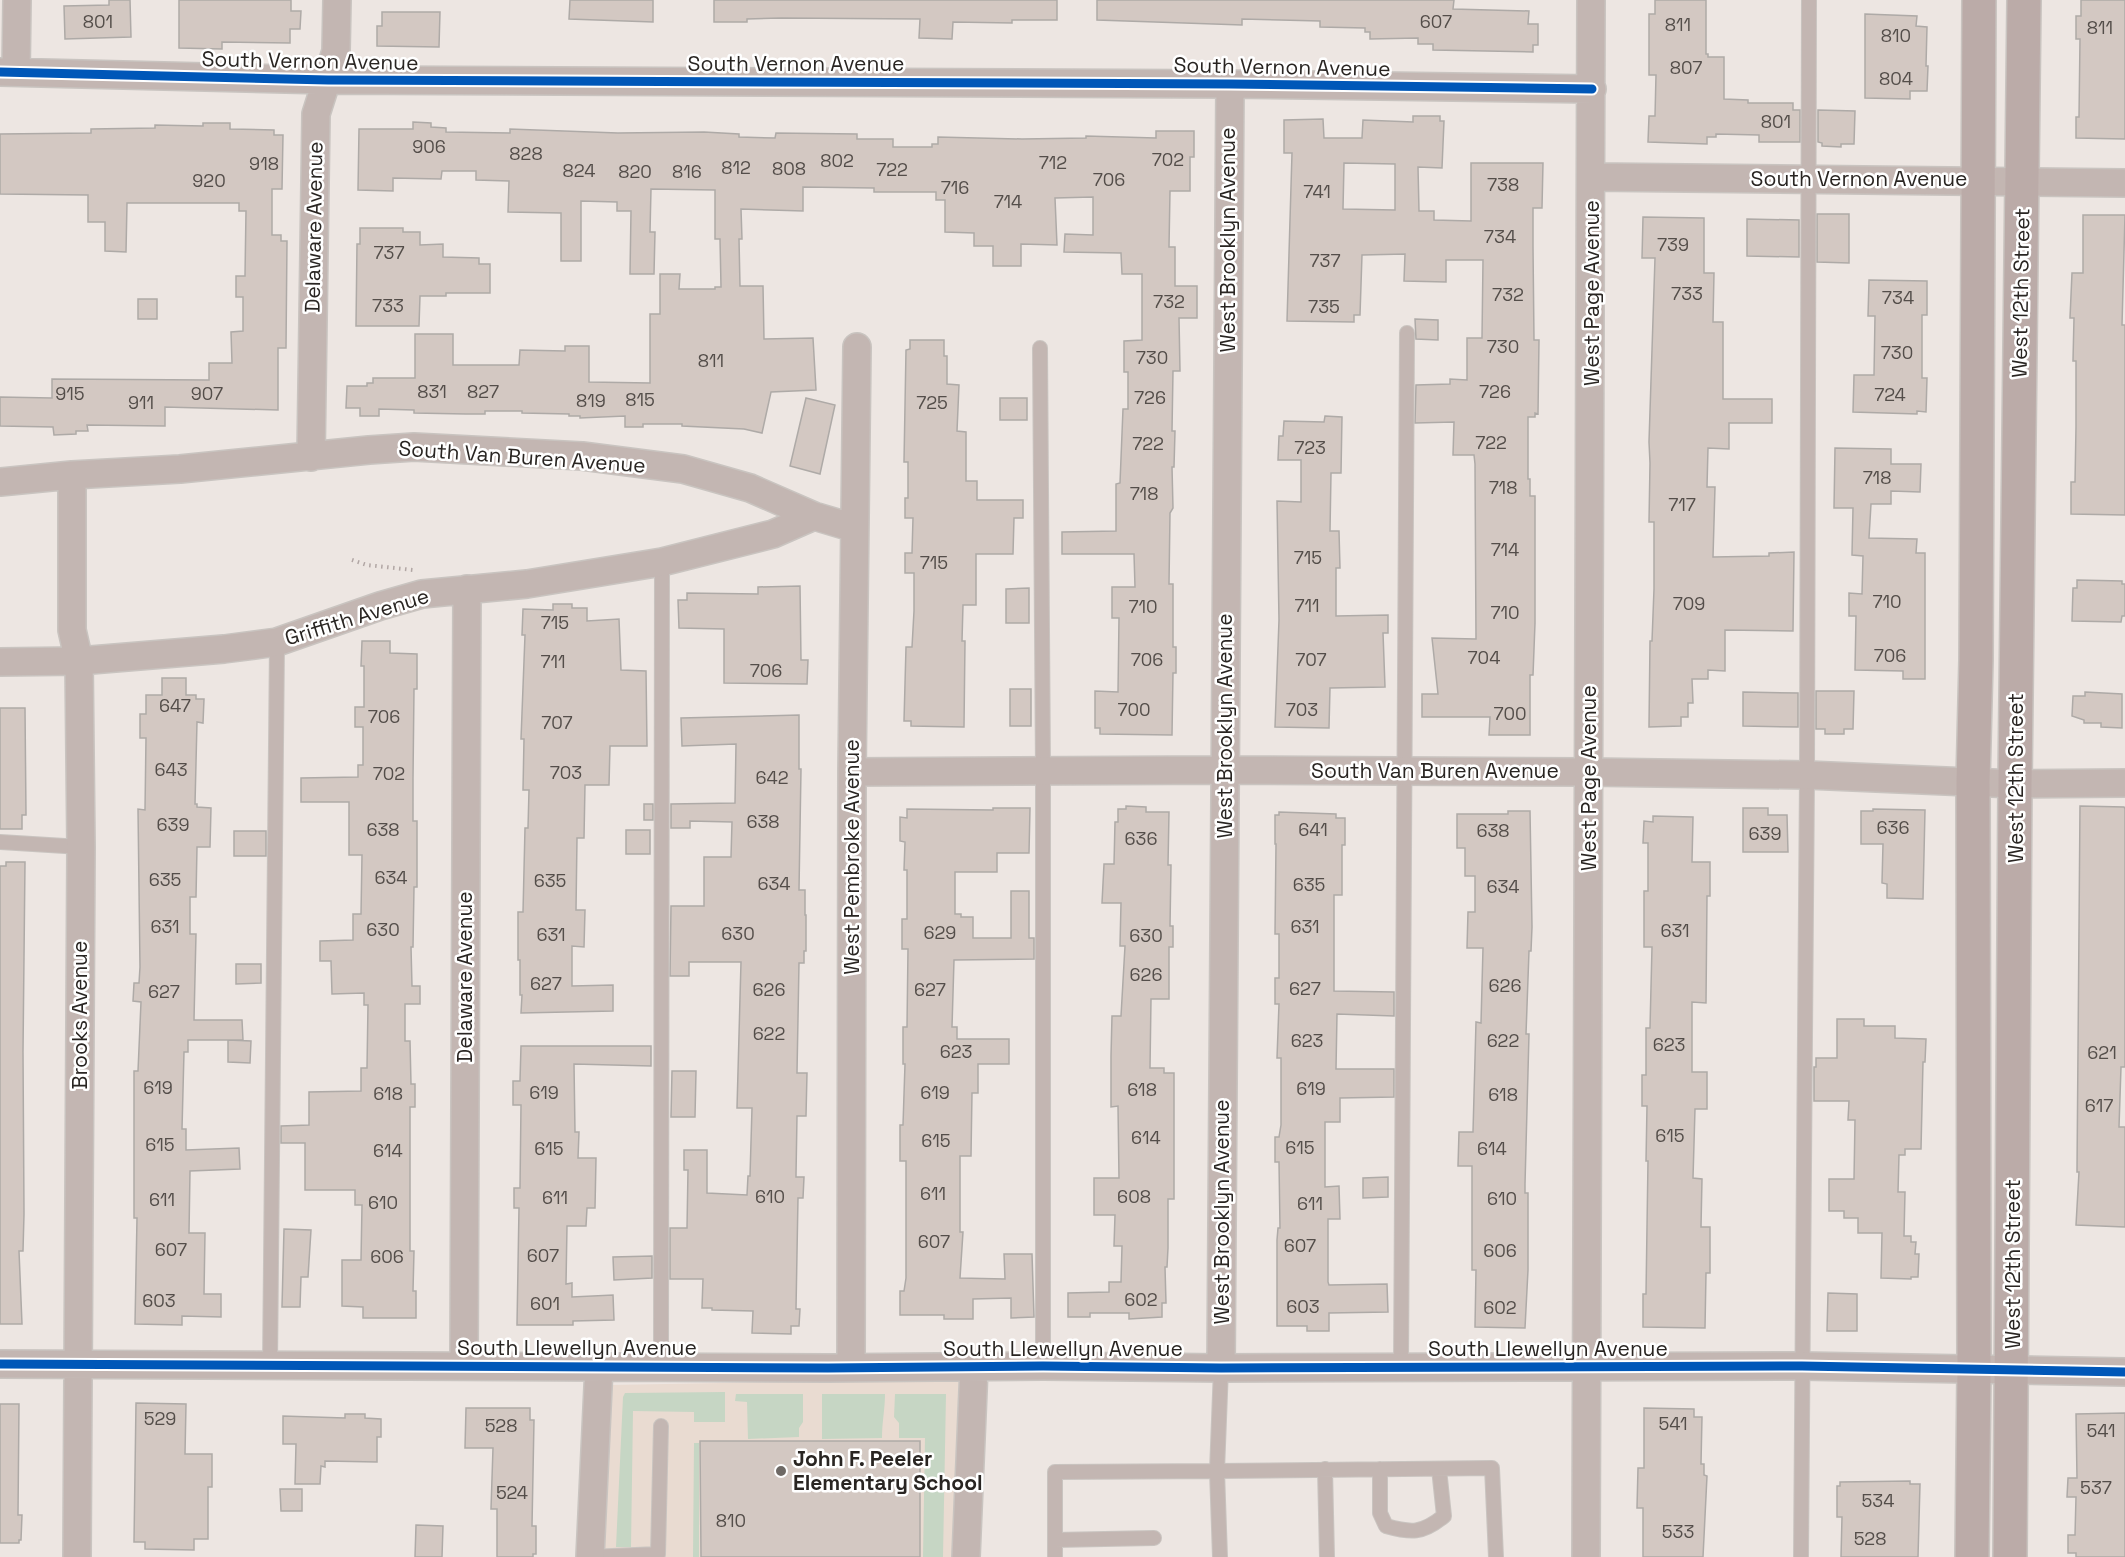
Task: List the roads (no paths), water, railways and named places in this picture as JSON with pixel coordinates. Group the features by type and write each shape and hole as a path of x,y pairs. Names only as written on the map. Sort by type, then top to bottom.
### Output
{"main road":[{"name":"West 12th Street","path":"1972,1557 1973,782 1976,648 1979,0"},
{"name":"West 12th Street","path":"2010,1557 2015,784 2024,0"}],"street":[{"path":"8,72 16,0"},
{"name":"Delaware Avenue","path":"311,457 316,114 336,51 337,0"},
{"name":"West Page Avenue","path":"1586,1557 1591,0"},
{"name":"South Vernon Avenue","path":"8,72 328,80 1592,88"},
{"name":"West Brooklyn Avenue","path":"1221,1368 1230,84"},
{"name":"South Vernon Avenue","path":"1592,177 2125,183"},
{"name":"West Pembroke Avenue","path":"851,1368 852,772 856,347"},
{"name":"South Van Buren Avenue","path":"0,482 180,469 414,447 582,456 683,469 750,488 814,516 854,528"},
{"name":"Brooks Avenue","path":"72,475 72,630 80,661 81,847 77,1557"},
{"name":"Griffith Avenue","path":"0,662 80,661 224,649 277,642 380,606 422,594 527,584 662,562 773,534 814,516"},
{"name":"Delaware Avenue","path":"464,1365 467,589"},
{"name":"South Van Buren Avenue","path":"852,772 1224,770 1589,772 1807,775 2015,784 2125,783"},
{"name":"South Llewellyn Avenue","path":"0,1364 851,1368 1802,1366 2125,1372"},
{"path":"590,1557 599,1366"},
{"path":"966,1557 974,1367"}],"lane":[{"path":"1801,1557 1807,775 1809,0"},
{"path":"1401,1368 1407,333"},
{"path":"1040,348 1043,1366"},
{"path":"661,1366 662,562"},
{"path":"270,1366 277,642"},
{"path":"0,842 81,847"},
{"path":"1220,1557 1217,1471 1221,1368"},
{"path":"590,1557 658,1554 661,1426"},
{"path":"1055,1557 1055,1472 1492,1468 1496,1557"},
{"path":"1325,1469 1327,1557"},
{"path":"1380,1469 1380,1513 1386,1526 1405,1531 1429,1528 1444,1516 1439,1469"},
{"path":"1055,1540 1154,1538"}],"place":[{"name":"John F. Peeler Elementary School","path":"781,1471"}]}
